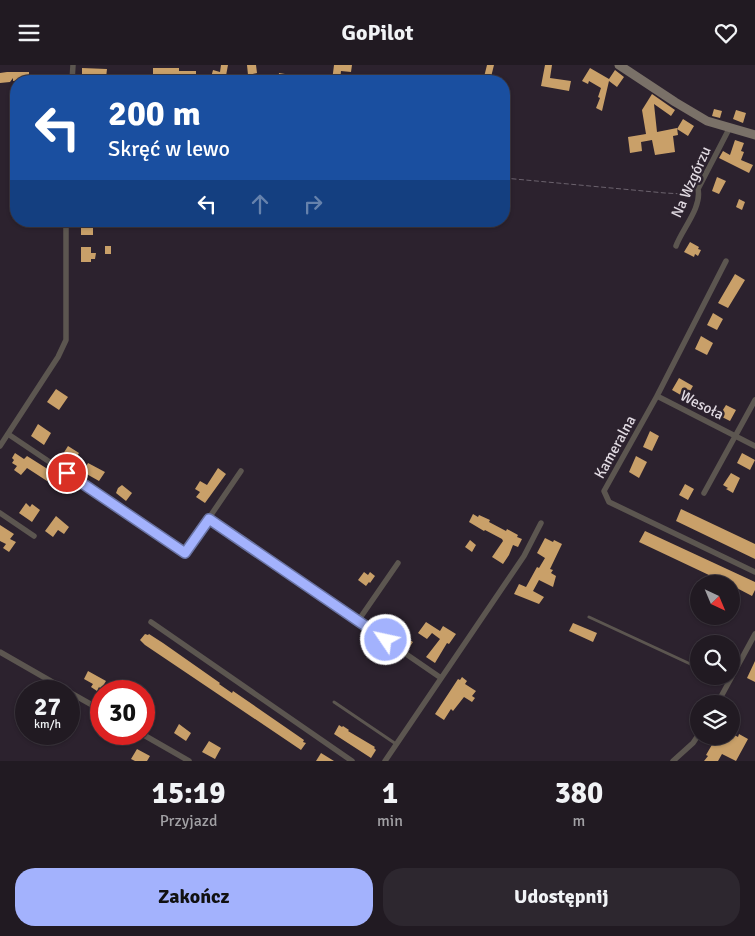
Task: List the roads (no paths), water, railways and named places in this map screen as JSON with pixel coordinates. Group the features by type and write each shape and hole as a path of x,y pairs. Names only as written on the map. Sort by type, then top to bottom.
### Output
{"street":[{"path":"619,65 691,113 729,129 755,135"},
{"name":"Na Wzgórzu","path":"676,246 694,209 699,196 698,189 729,129"},
{"path":"0,446 58,357 66,340 66,227"},
{"name":"Kameralna","path":"726,261 657,396 604,491 610,502 755,572"},
{"name":"Wesoła","path":"657,396 755,446"},
{"name":"Wesoła","path":"704,493 755,400"},
{"path":"8,434 185,553 241,471"},
{"path":"0,513 34,536"},
{"path":"209,519 441,678"},
{"path":"385,761 524,556 541,523"},
{"path":"358,621 398,563"},
{"path":"151,622 352,761"},
{"path":"740,660 755,634"},
{"path":"0,652 49,680"},
{"path":"155,741 190,761"},
{"path":"673,761 691,745"}],"lane":[{"path":"589,617 690,664"},
{"path":"334,702 397,744"}]}
